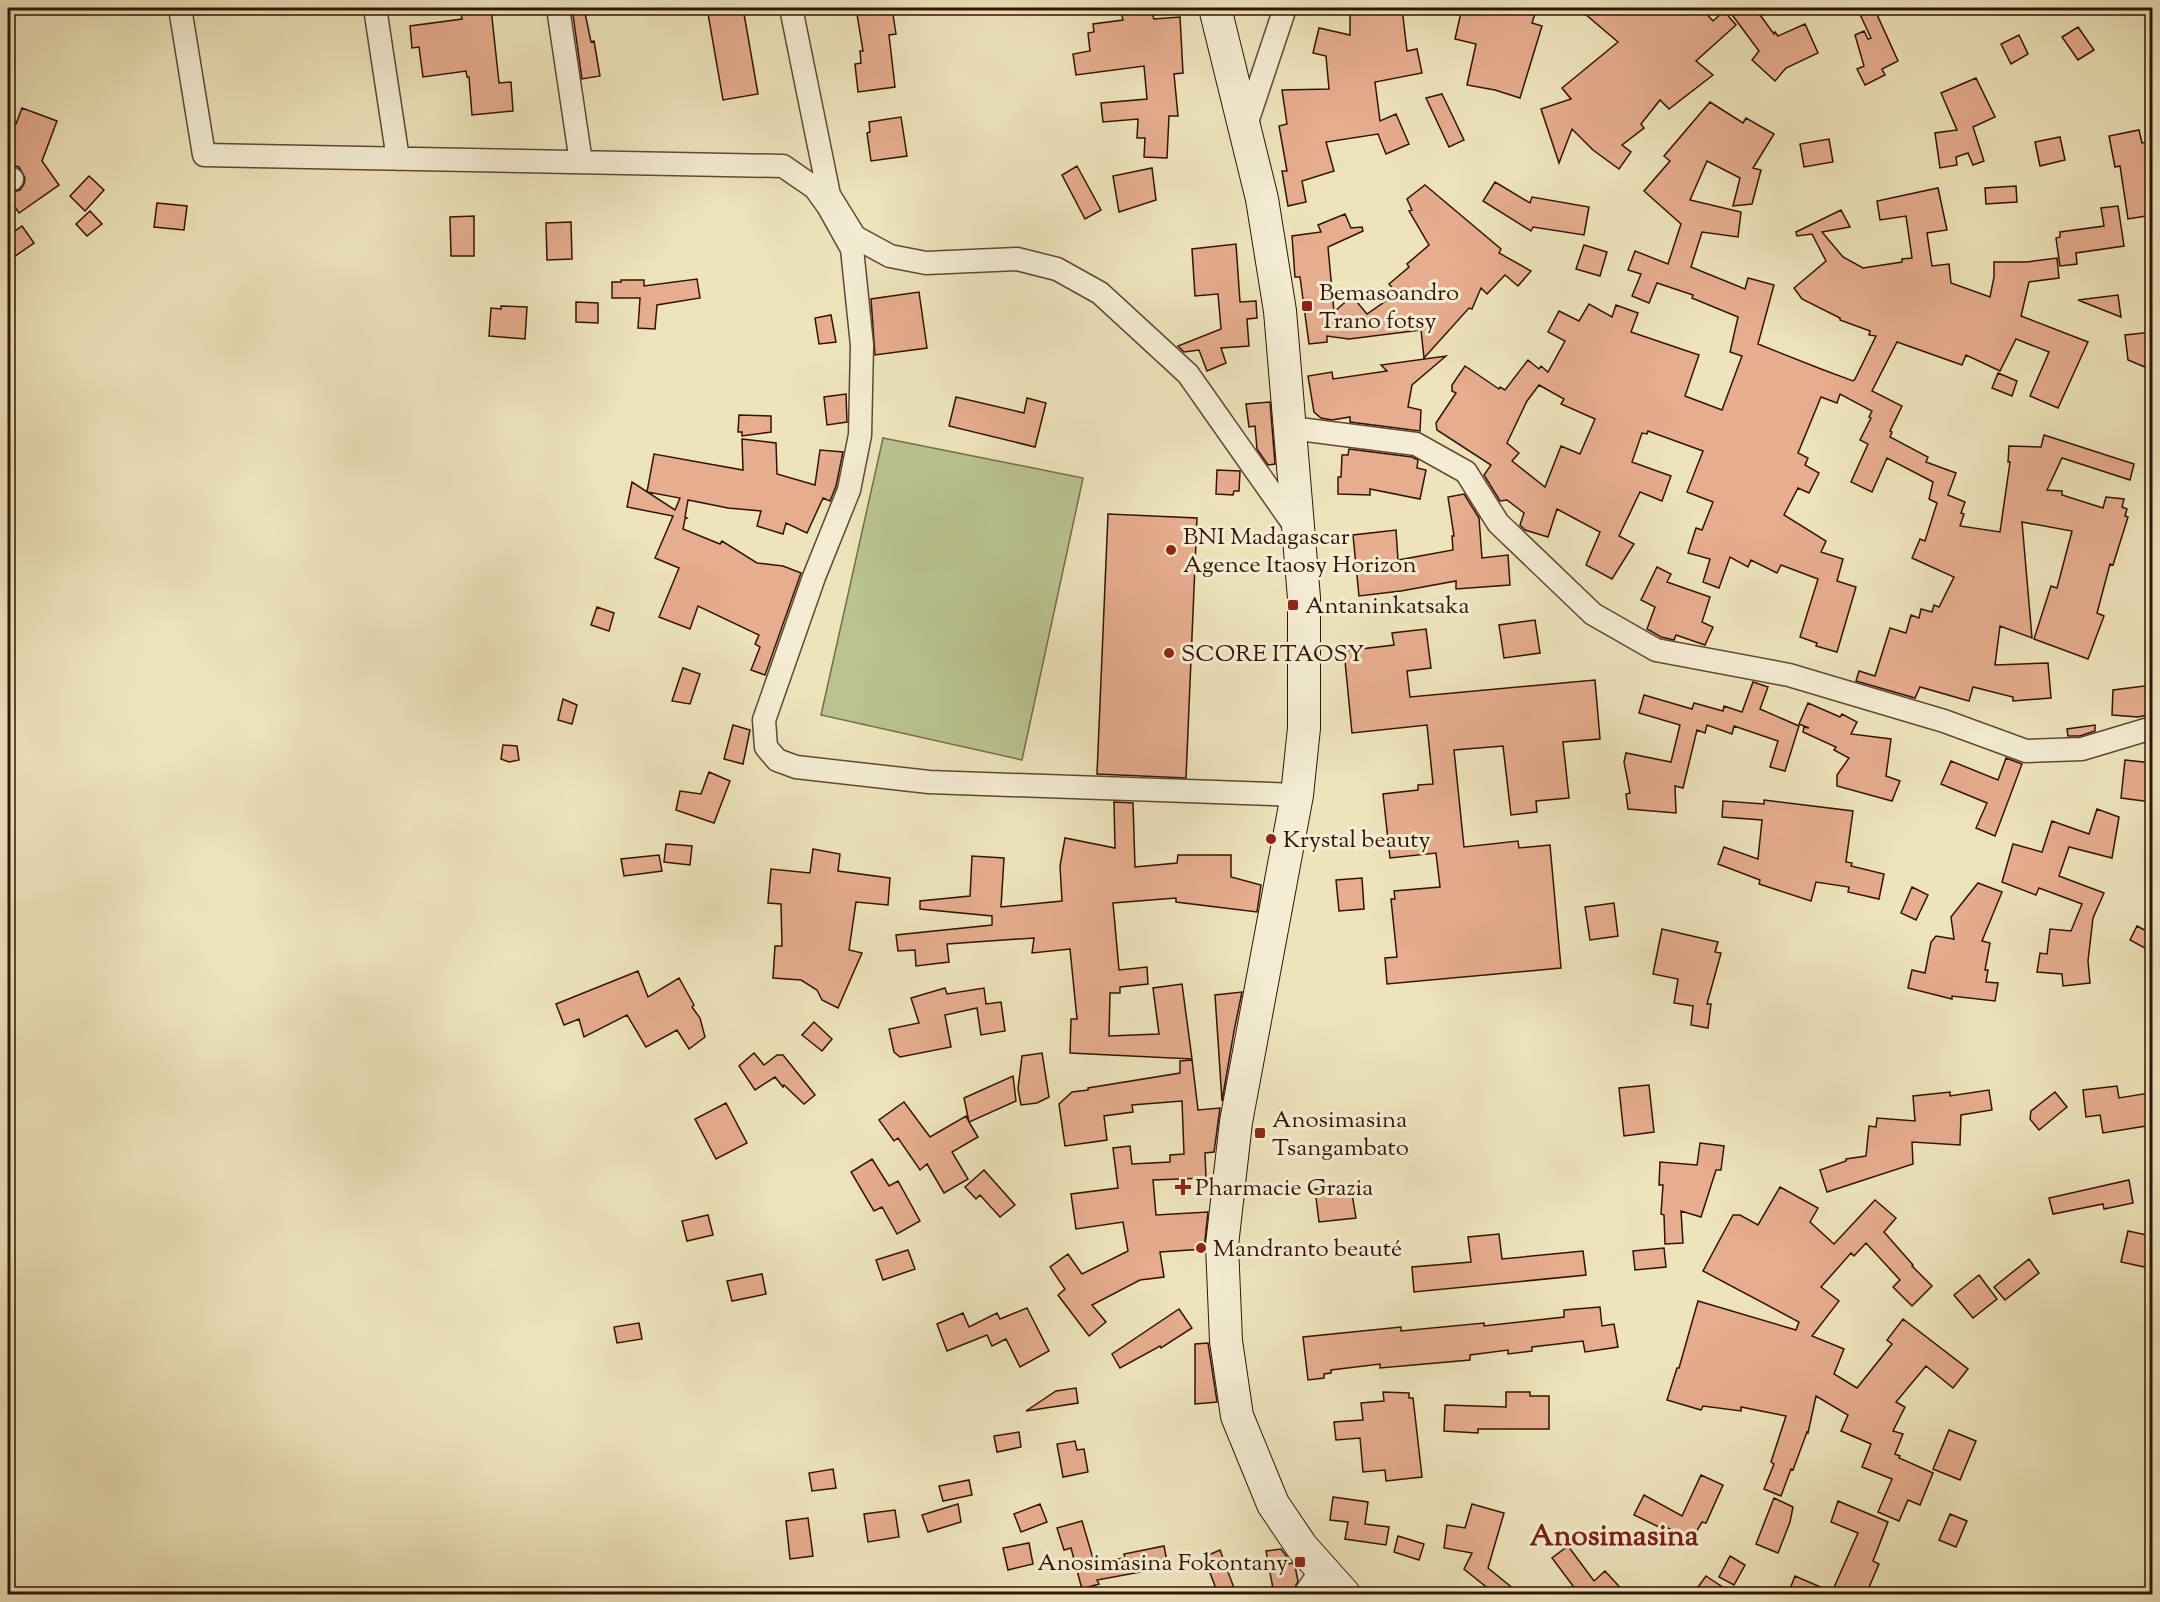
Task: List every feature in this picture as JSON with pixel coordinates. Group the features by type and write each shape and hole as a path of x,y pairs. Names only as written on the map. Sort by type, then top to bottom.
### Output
{"street":[{"path":"180,8 204,155 783,166 815,188 852,249 862,345 860,435 849,490 814,577 764,720 766,747 777,760 796,767 929,782 1297,795"},
{"path":"375,8 398,159"},
{"path":"558,8 581,162"},
{"path":"791,8 829,195 855,237 890,256 926,263 1017,259 1057,269 1100,293 1188,374 1300,532"},
{"path":"1215,8 1262,199 1280,311 1304,598 1304,728 1297,795 1236,1122 1222,1245 1226,1341 1237,1416 1273,1504 1302,1547 1344,1594"},
{"path":"1245,129 1285,8"},
{"path":"1291,428 1416,444 1466,472 1498,523 1593,614 1656,650 1789,675 1944,721 2026,750 2082,749 2152,728"},
{"path":"1305,1594 1322,1569"}],"green space":[{"path":"883,438 1083,478 1022,760 821,715"}],"building":[{"path":"460,8 491,8 499,83 511,82 513,111 472,115 469,77 466,71 423,77 419,47 412,48 410,26 462,19"},
{"path":"572,8 584,8 591,42 594,41 600,76 582,79"},
{"path":"707,8 743,8 758,94 723,100"},
{"path":"856,8 892,8 896,34 889,35 895,87 858,92 855,64 861,63 860,51 863,51"},
{"path":"1120,8 1150,8 1154,19 1180,17 1183,73 1174,74 1178,116 1169,116 1167,158 1144,157 1145,138 1137,138 1138,119 1103,122 1101,103 1147,99 1144,66 1076,75 1073,54 1090,51 1088,33 1094,32 1093,24 1123,20"},
{"path":"1350,8 1402,8 1407,51 1417,49 1422,73 1375,82 1380,121 1396,114 1409,144 1386,154 1378,134 1326,142 1334,171 1302,181 1306,202 1288,206 1282,171 1287,171 1279,126 1287,124 1282,90 1329,89 1326,56 1313,53 1319,28 1350,35"},
{"path":"1462,8 1537,8 1532,23 1542,26 1520,98 1495,90 1467,85 1476,44 1455,39"},
{"path":"1578,8 1701,8 1713,21 1724,11 1736,25 1696,61 1713,75 1669,109 1660,100 1641,124 1644,128 1622,145 1631,152 1619,169 1593,150 1572,129 1559,163 1541,109 1571,99 1562,88 1618,42"},
{"path":"1727,8 1755,8 1774,34 1775,32 1778,36 1805,24 1818,53 1786,68 1775,81 1752,60 1759,51"},
{"path":"1857,8 1874,8 1898,61 1882,69 1885,75 1865,85 1857,69 1864,66 1855,35 1864,31 1868,39 1871,38"},
{"path":"2078,27 2094,50 2078,60 2062,37"},
{"path":"2019,35 2028,54 2011,64 2001,44"},
{"path":"1976,78 1995,117 1973,127 1984,161 1973,165 1968,153 1956,157 1957,165 1940,168 1935,133 1957,130 1941,93"},
{"path":"1442,94 1464,140 1449,147 1426,98"},
{"path":"1710,102 1743,123 1746,118 1774,134 1753,168 1761,170 1752,204 1733,206 1740,178 1707,161 1690,200 1741,212 1738,237 1702,232 1691,267 1745,289 1748,278 1774,285 1758,344 1853,381 1876,336 1869,335 1870,331 1840,320 1802,299 1794,288 1826,261 1812,234 1797,236 1796,232 1841,210 1850,227 1822,232 1843,257 1863,268 1902,262 1902,259 1912,258 1906,216 1880,220 1877,201 1938,188 1947,230 1927,233 1932,266 1949,264 1951,283 1990,297 1994,262 2027,262 2057,258 2059,278 2029,282 2021,316 2088,342 2058,408 2030,396 2049,352 2016,339 2000,371 1966,355 1962,365 1897,342 1872,391 1902,406 1890,431 1892,432 1890,437 1928,457 1926,462 1956,473 1948,495 1965,502 1960,526 2000,532 2010,462 2008,462 2009,446 2041,447 2044,435 2134,464 2130,480 2062,458 2047,490 2062,491 2062,495 2103,508 2106,497 2124,499 2122,507 2127,509 2125,516 2128,517 2113,565 2110,564 2097,613 2104,616 2088,659 2034,639 2051,586 2057,588 2072,531 2022,522 2032,638 2000,626 1995,665 2048,663 2051,698 2013,701 2013,697 1973,687 1969,701 1920,687 1915,698 1856,681 1859,671 1875,676 1890,628 1906,633 1911,615 1919,618 1921,609 1932,612 1934,605 1939,607 1954,577 1912,558 1920,539 1925,541 1937,503 1929,499 1933,482 1887,458 1872,492 1851,482 1868,444 1860,440 1872,411 1840,394 1837,403 1821,397 1798,453 1808,458 1805,465 1819,473 1809,493 1798,488 1784,515 1826,541 1821,552 1843,559 1837,581 1856,587 1837,652 1816,646 1817,643 1800,637 1818,579 1781,565 1777,573 1751,560 1748,567 1730,557 1719,588 1703,582 1710,559 1688,553 1696,528 1702,530 1713,502 1687,492 1703,451 1648,431 1647,434 1642,433 1632,462 1671,476 1662,501 1640,492 1619,536 1634,544 1612,579 1586,565 1600,532 1557,509 1548,537 1525,530 1520,525 1524,513 1507,500 1500,501 1484,475 1491,465 1437,430 1436,423 1456,393 1452,391 1452,385 1465,366 1499,389 1500,387 1505,390 1528,360 1539,369 1541,366 1548,372 1565,341 1548,332 1559,311 1579,321 1589,304 1612,317 1616,305 1638,313 1631,332 1699,355 1685,396 1722,410 1742,356 1730,352 1738,317 1692,298 1693,295 1657,283 1649,303 1632,296 1641,274 1628,270 1635,251 1668,264 1681,224 1644,191 1670,161 1664,156","holes":["1539,385 1564,399 1561,404 1595,419 1580,454 1561,446 1545,487 1512,461 1519,453 1507,443 1527,401"]},
{"path":"22,108 57,121 42,161 59,185 19,213 8,197 8,191 20,190 25,178 19,167 8,164 8,121 16,124"},
{"path":"901,117 907,156 871,161 867,133 870,132 869,122"},
{"path":"2139,130 2142,143 2152,142 2152,215 2128,219 2120,166 2115,167 2109,136"},
{"path":"2060,137 2065,160 2040,166 2035,142"},
{"path":"1829,139 1833,162 1804,167 1800,144"},
{"path":"1077,166 1101,210 1085,219 1062,175"},
{"path":"1152,168 1156,200 1119,212 1113,176"},
{"path":"89,176 104,190 85,211 70,196"},
{"path":"1495,182 1530,203 1532,197 1589,207 1584,235 1533,227 1531,231 1483,201"},
{"path":"1425,185 1501,249 1499,253 1531,271 1518,286 1505,275 1487,294 1481,288 1472,309 1469,308 1424,358 1421,330 1349,339 1327,336 1327,342 1309,344 1300,277 1295,277 1292,236 1321,232 1318,225 1345,214 1351,228 1362,227 1363,231 1328,247 1334,312 1352,296 1367,314 1397,293 1389,284 1429,245 1409,211 1412,210 1407,199"},
{"path":"2016,186 2017,202 1986,204 1985,188"},
{"path":"157,203 187,206 184,230 154,227"},
{"path":"2118,206 2124,246 2076,253 2077,264 2060,266 2056,238 2060,237 2060,232 2104,226 2101,208"},
{"path":"90,211 102,224 87,236 76,224"},
{"path":"474,216 474,256 451,256 450,217"},
{"path":"571,222 572,259 547,260 546,223"},
{"path":"22,226 34,243 8,261 8,236"},
{"path":"1236,244 1240,302 1256,301 1257,318 1247,319 1249,346 1221,348 1226,363 1207,371 1199,350 1184,352 1178,346 1221,329 1218,294 1195,296 1192,249"},
{"path":"1584,245 1607,252 1600,276 1576,269"},
{"path":"697,279 700,298 657,305 655,329 638,328 640,298 612,298 612,282 644,280 644,286"},
{"path":"919,292 927,348 875,355 871,299"},
{"path":"2118,295 2121,317 2078,300"},
{"path":"576,302 598,303 598,323 576,322"},
{"path":"501,306 527,307 525,339 489,336 491,308 501,309"},
{"path":"831,315 836,342 819,344 815,318"},
{"path":"2152,332 2152,370 2128,360 2125,335"},
{"path":"1446,356 1412,385 1408,407 1421,410 1420,431 1350,422 1350,417 1332,420 1321,418 1314,412 1308,376 1332,372 1333,379 1387,371 1381,365"},
{"path":"1998,373 2017,381 2012,396 1992,388"},
{"path":"846,394 847,422 827,425 824,397"},
{"path":"956,397 1024,413 1027,398 1046,403 1035,447 949,426"},
{"path":"1270,402 1275,464 1268,465 1257,449 1255,426 1249,427 1246,404"},
{"path":"739,415 771,416 771,432 742,436 742,432 738,432"},
{"path":"742,439 776,443 777,474 815,485 820,450 843,452 836,486 830,501 823,498 807,533 786,523 783,534 757,526 761,511 728,508 688,500 685,517 687,518 683,529 720,544 722,541 757,563 783,566 801,573 765,675 751,670 760,647 755,644 759,635 698,606 690,629 659,617 679,568 655,558 673,516 627,507 632,482 647,492 654,454 743,470","holes":["647,492 680,498 675,510"]},
{"path":"1349,449 1412,457 1418,460 1417,468 1426,470 1420,499 1370,489 1370,495 1338,494 1342,455 1348,455"},
{"path":"1217,470 1240,471 1239,491 1234,491 1233,495 1216,494"},
{"path":"1464,494 1479,518 1482,558 1508,555 1510,585 1456,589 1456,581 1359,596 1353,535 1396,530 1398,560 1453,550 1452,536 1454,536 1448,497"},
{"path":"1108,514 1197,518 1186,778 1097,774"},
{"path":"1657,567 1671,574 1667,582 1710,597 1702,622 1713,627 1705,645 1676,635 1674,640 1661,637 1647,629 1655,607 1641,600"},
{"path":"597,607 614,613 609,631 591,625"},
{"path":"1535,620 1540,653 1504,658 1499,625"},
{"path":"1426,629 1431,668 1407,671 1410,697 1595,680 1600,739 1563,742 1569,798 1536,801 1537,812 1511,815 1503,746 1454,750 1464,847 1518,841 1519,848 1550,845 1561,968 1387,984 1385,958 1397,957 1391,899 1395,899 1394,891 1440,887 1436,853 1390,858 1383,794 1418,790 1418,785 1433,784 1427,725 1352,733 1344,651 1394,645 1392,633"},
{"path":"683,668 700,674 690,704 672,701"},
{"path":"1753,682 1768,687 1760,709 1799,726 1785,771 1770,767 1778,741 1734,726 1732,734 1707,725 1705,733 1697,730 1683,788 1675,786 1676,813 1628,809 1626,794 1630,793 1624,762 1626,753 1671,762 1680,725 1639,713 1644,695 1692,709 1694,703 1723,711 1724,706 1742,712"},
{"path":"2152,685 2152,714 2138,717 2112,715 2113,690"},
{"path":"563,699 577,705 572,724 558,720"},
{"path":"1808,703 1840,717 1842,714 1857,722 1851,734 1891,739 1886,776 1900,781 1892,801 1837,786 1837,775 1849,758 1834,750 1836,747 1803,732 1804,727 1809,728 1799,724"},
{"path":"733,725 750,730 743,764 724,759"},
{"path":"2095,725 2095,731 2080,736 2068,736 2067,729"},
{"path":"503,745 517,746 519,760 509,762 501,759"},
{"path":"2006,758 2022,764 1995,836 1976,828 1987,803 1941,784 1951,761 1998,780"},
{"path":"2125,760 2152,763 2151,802 2121,798"},
{"path":"709,772 730,781 714,823 676,810 680,791 701,794"},
{"path":"1764,800 1853,811 1846,862 1852,863 1851,866 1884,874 1879,899 1848,892 1849,887 1816,882 1811,901 1759,884 1760,880 1718,864 1724,847 1758,859 1762,820 1722,817 1723,801 1764,804"},
{"path":"1114,802 1133,803 1135,867 1177,863 1178,855 1231,855 1231,877 1261,885 1257,912 1176,902 1176,898 1113,903 1119,970 1147,967 1148,984 1120,987 1120,993 1110,993 1109,1036 1159,1034 1153,988 1182,984 1192,1059 1070,1053 1071,1019 1077,1019 1070,949 1032,953 1034,938 947,944 949,962 916,966 915,950 898,951 896,935 992,925 992,916 920,909 920,901 970,896 972,856 1004,858 1001,907 1062,901 1060,866 1065,838 1115,848"},
{"path":"2097,809 2119,817 2112,858 2069,847 2059,876 2104,893 2093,918 2088,961 2090,983 2063,986 2062,974 2037,972 2040,953 2047,954 2050,929 2071,931 2082,904 2039,888 2036,895 2002,882 2013,844 2042,852 2052,821 2089,834"},
{"path":"666,844 692,846 690,865 664,862"},
{"path":"813,849 840,854 838,871 890,878 888,905 856,902 849,950 862,953 838,1008 822,1000 817,990 801,980 773,978 775,946 782,946 781,904 768,903 771,869 810,873"},
{"path":"659,855 662,871 624,876 621,859"},
{"path":"1362,878 1364,909 1339,911 1336,880"},
{"path":"1978,883 2002,892 1982,941 1990,943 1985,970 1988,970 1986,982 1998,983 1995,1001 1952,996 1952,999 1908,988 1912,970 1925,973 1931,942 1936,936 1954,939 1951,917"},
{"path":"1912,887 1928,895 1916,920 1901,913"},
{"path":"1614,903 1618,936 1590,940 1585,907"},
{"path":"2137,926 2152,934 2152,952 2130,940"},
{"path":"1662,929 1718,942 1715,952 1721,953 1707,1004 1711,1004 1708,1028 1691,1025 1693,1006 1674,1003 1678,979 1653,974"},
{"path":"638,971 648,997 679,978 694,1005 692,1007 700,1018 705,1037 689,1049 677,1030 646,1047 627,1015 584,1037 579,1019 564,1025 556,1004"},
{"path":"945,988 947,994 984,988 986,1004 1001,1002 1005,1031 981,1035 977,1008 945,1015 951,1047 900,1057 894,1052 889,1029 919,1023 911,998"},
{"path":"1242,992 1234,1031 1222,1101 1215,995"},
{"path":"814,1022 832,1039 822,1051 802,1035"},
{"path":"754,1053 764,1065 777,1055 783,1055 815,1095 804,1104 784,1085 783,1087 775,1077 755,1090 739,1066"},
{"path":"1042,1053 1049,1097 1037,1103 1021,1105 1018,1089 1022,1056"},
{"path":"1192,1060 1198,1110 1220,1108 1214,1152 1205,1153 1206,1178 1153,1180 1156,1215 1208,1212 1204,1249 1160,1252 1164,1277 1140,1280 1092,1305 1106,1322 1089,1336 1058,1295 1065,1289 1050,1267 1068,1254 1082,1274 1128,1251 1123,1222 1076,1229 1071,1194 1118,1188 1113,1148 1130,1146 1132,1164 1170,1162 1170,1155 1184,1154 1182,1101 1132,1105 1133,1112 1104,1116 1107,1140 1065,1146 1059,1104 1072,1092 1180,1073 1180,1061"},
{"path":"1013,1076 1016,1101 969,1122 964,1098"},
{"path":"1649,1085 1654,1132 1624,1136 1619,1088"},
{"path":"2117,1086 2119,1098 2149,1093 2152,1125 2103,1133 2100,1115 2086,1117 2083,1090"},
{"path":"1989,1090 1992,1110 1961,1115 1960,1145 1912,1142 1913,1164 1827,1192 1820,1170 1846,1161 1846,1159 1866,1156 1869,1126 1876,1127 1877,1118 1915,1121 1913,1096 1950,1092 1950,1096"},
{"path":"2055,1092 2067,1107 2039,1130 2030,1119 2031,1111"},
{"path":"904,1102 930,1137 966,1116 978,1137 952,1152 968,1179 944,1193 927,1164 920,1170 898,1138 894,1141 879,1120"},
{"path":"726,1103 747,1143 716,1159 695,1119"},
{"path":"1700,1143 1724,1146 1721,1170 1716,1170 1701,1217 1681,1211 1683,1243 1665,1244 1664,1215 1661,1214 1663,1185 1659,1185 1660,1162 1697,1165"},
{"path":"872,1159 889,1186 898,1181 920,1221 897,1234 882,1207 874,1211 851,1172"},
{"path":"984,1170 1015,1205 1000,1217 980,1195 976,1199 965,1187"},
{"path":"2129,1180 2133,1203 2104,1209 2103,1204 2053,1214 2049,1198"},
{"path":"1332,1187 1333,1192 1343,1191 1343,1195 1352,1194 1356,1218 1319,1222 1315,1189"},
{"path":"1780,1187 1818,1208 1810,1222 1834,1244 1875,1200 1896,1218 1884,1232 1932,1286 1912,1306 1893,1287 1900,1280 1866,1243 1854,1256 1851,1253 1821,1287 1839,1301 1812,1336 1844,1349 1834,1374 1857,1388 1892,1344 1887,1340 1903,1319 1968,1369 1953,1388 1926,1366 1896,1402 1905,1407 1893,1431 1903,1434 1895,1454 1933,1473 1920,1505 1908,1500 1899,1521 1878,1512 1892,1479 1862,1467 1871,1444 1841,1431 1848,1415 1816,1396 1808,1433 1781,1496 1764,1489 1774,1464 1771,1462 1786,1416 1741,1407 1741,1411 1703,1406 1701,1410 1667,1400 1677,1368 1679,1368 1698,1301 1796,1330 1799,1322 1703,1271 1733,1215 1740,1215 1758,1225"},
{"path":"708,1215 713,1235 687,1241 682,1221"},
{"path":"2128,1231 2152,1236 2149,1268 2121,1262"},
{"path":"1499,1234 1502,1259 1583,1251 1586,1275 1414,1292 1412,1267 1471,1262 1468,1237"},
{"path":"1664,1248 1666,1267 1635,1270 1633,1251"},
{"path":"908,1250 915,1269 883,1280 876,1260"},
{"path":"2029,1259 2039,1273 2005,1300 1994,1287"},
{"path":"762,1274 766,1294 732,1301 727,1281"},
{"path":"1979,1275 1997,1299 1973,1318 1954,1295"},
{"path":"1600,1307 1602,1326 1614,1324 1618,1347 1585,1352 1583,1341 1532,1347 1532,1351 1508,1354 1508,1350 1470,1355 1470,1360 1380,1368 1380,1364 1331,1370 1331,1373 1324,1374 1324,1378 1308,1380 1303,1337 1401,1327 1401,1331 1484,1323 1484,1326 1564,1317 1564,1310"},
{"path":"1027,1308 1049,1351 1020,1367 1006,1339 992,1346 987,1335 947,1351 937,1324 963,1313 969,1327 997,1313 1000,1319"},
{"path":"1179,1309 1192,1328 1161,1348 1160,1346 1120,1368 1112,1354"},
{"path":"639,1323 642,1339 617,1343 614,1327"},
{"path":"1208,1343 1217,1402 1195,1404 1195,1344"},
{"path":"1076,1388 1078,1403 1026,1411 1056,1391"},
{"path":"1383,1392 1409,1393 1409,1398 1413,1398 1422,1477 1386,1481 1385,1470 1363,1472 1360,1438 1336,1440 1334,1422 1363,1420 1361,1403 1384,1401"},
{"path":"1506,1392 1530,1392 1530,1396 1549,1396 1549,1429 1478,1429 1478,1433 1444,1431 1445,1405 1506,1407"},
{"path":"1949,1430 1976,1441 1960,1480 1933,1469"},
{"path":"1019,1432 1021,1447 997,1452 994,1436"},
{"path":"1075,1441 1077,1450 1084,1449 1088,1472 1063,1477 1057,1444"},
{"path":"833,1469 836,1488 812,1491 809,1473"},
{"path":"1701,1475 1723,1485 1706,1523 1702,1522 1691,1541 1661,1524 1659,1527 1634,1515 1644,1495 1682,1516"},
{"path":"969,1480 972,1495 943,1501 939,1486"},
{"path":"1333,1497 1368,1502 1365,1524 1389,1527 1386,1545 1345,1539 1348,1522 1330,1520"},
{"path":"1774,1498 1793,1507 1778,1553 1756,1544"},
{"path":"1838,1501 1888,1522 1873,1561 1879,1564 1866,1594 1788,1594 1795,1576 1832,1592 1858,1533 1831,1522"},
{"path":"958,1504 961,1522 928,1532 922,1515"},
{"path":"1040,1504 1047,1522 1021,1532 1014,1514"},
{"path":"1472,1504 1504,1513 1488,1568 1520,1594 1495,1594 1464,1569 1472,1553 1444,1548 1447,1525 1465,1528"},
{"path":"895,1510 899,1537 868,1542 864,1514"},
{"path":"1950,1514 1967,1521 1956,1547 1939,1540"},
{"path":"808,1518 813,1556 790,1559 786,1521"},
{"path":"1082,1521 1094,1562 1125,1558 1124,1554 1164,1546 1168,1567 1097,1580 1099,1584 1082,1589 1071,1548 1064,1550 1057,1528"},
{"path":"1398,1536 1424,1544 1419,1560 1394,1552"},
{"path":"1029,1543 1033,1564 1008,1570 1003,1548"},
{"path":"1568,1546 1594,1581 1605,1571 1626,1594 1579,1594 1552,1558"},
{"path":"1281,1549 1287,1557 1288,1564 1292,1563 1295,1566 1298,1581 1292,1593 1274,1594 1266,1551"},
{"path":"1220,1550 1234,1588 1218,1594 1204,1557"},
{"path":"1730,1556 1745,1565 1734,1585 1719,1577"},
{"path":"1706,1576 1733,1594 1693,1594"}],"place":[{"name":"Bemasoandro Trano fotsy","path":"1307,306"},
{"name":"BNI Madagascar Agence Itaosy Horizon","path":"1171,550"},
{"name":"Antaninkatsaka","path":"1293,605"},
{"name":"SCORE ITAOSY","path":"1169,653"},
{"name":"Krystal beauty","path":"1271,839"},
{"name":"Anosimasina Tsangambato","path":"1260,1133"},
{"name":"Pharmacie Grazia","path":"1183,1187"},
{"name":"Mandranto beauté","path":"1201,1248"},
{"name":"Anosimasina Fokontany","path":"1300,1562"}],"district":[{"name":"Anosimasina","path":"1614,1535"}]}
